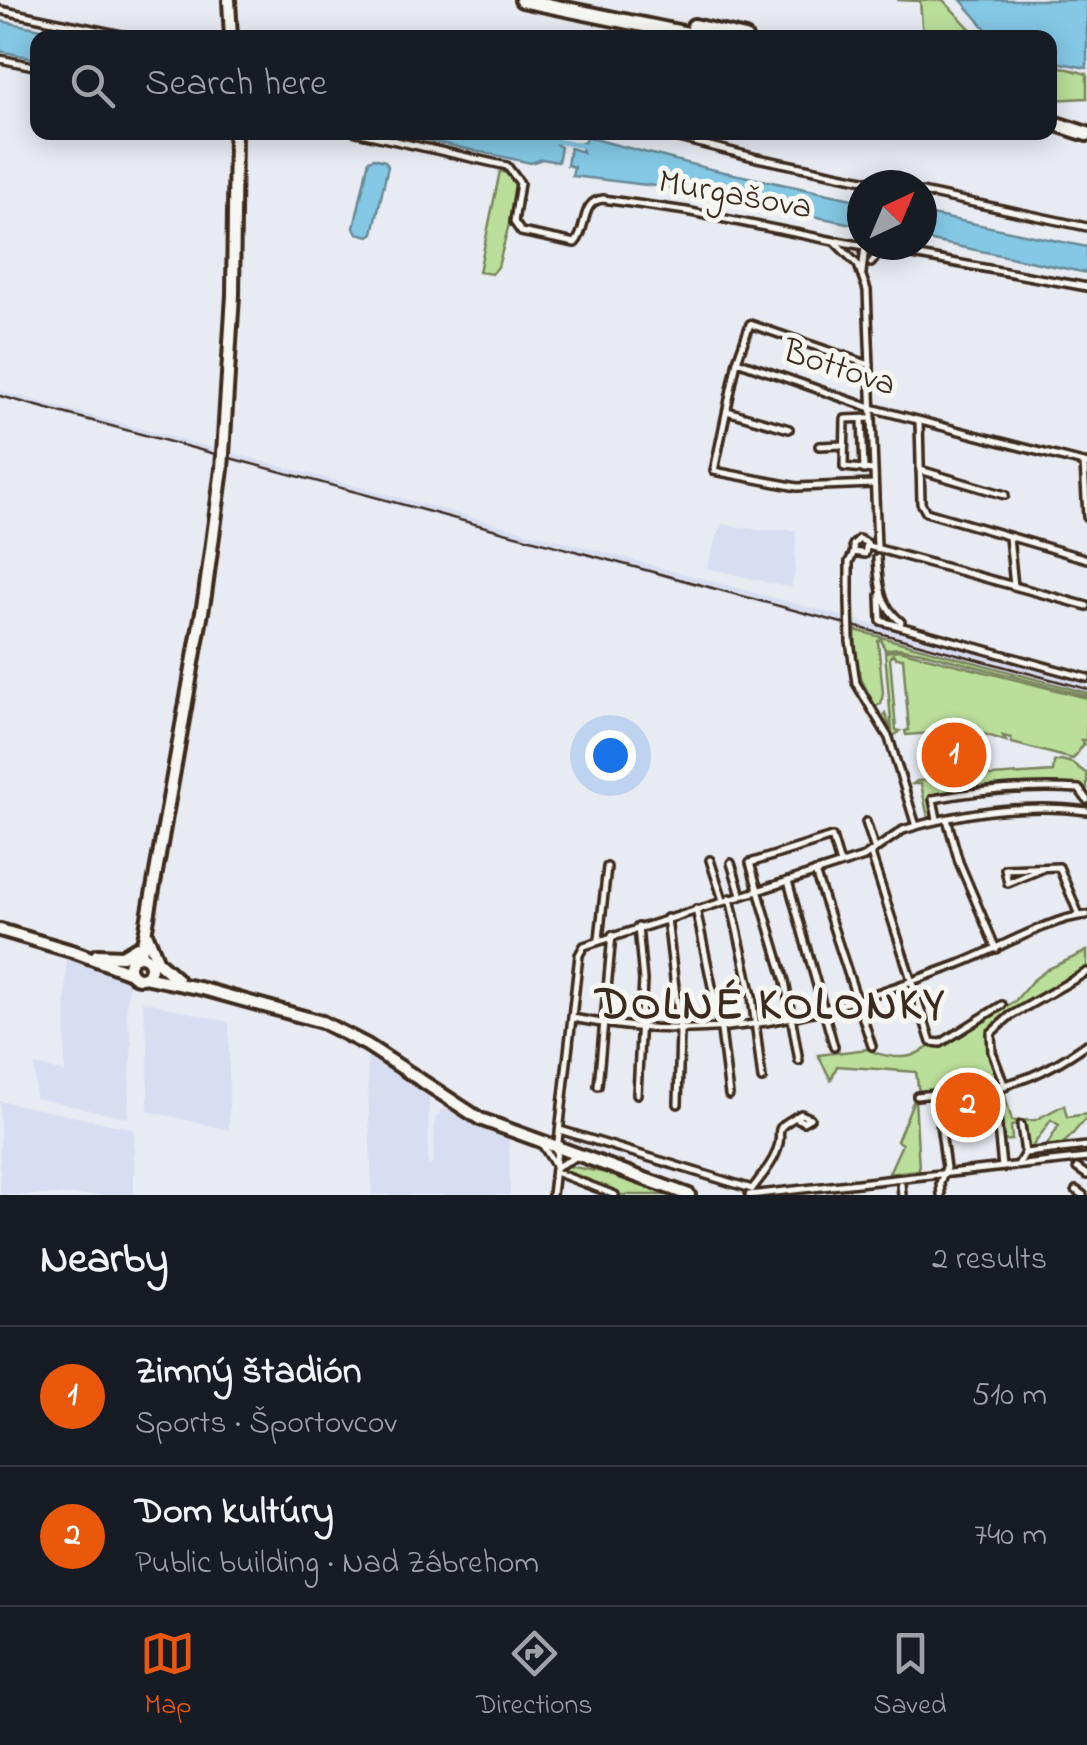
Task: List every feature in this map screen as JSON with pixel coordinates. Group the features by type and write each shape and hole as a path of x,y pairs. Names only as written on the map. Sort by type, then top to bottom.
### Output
{"highway":[{"path":"522,0 668,30"},
{"path":"570,0 708,30"},
{"path":"1057,124 1087,134"},
{"path":"1057,133 1087,143"}],"main road":[{"path":"229,0 231,30"},
{"path":"131,972 146,928 202,611 222,469 233,294 235,140"},
{"path":"75,952 125,956 138,946 146,928"},
{"path":"144,977 150,963 146,928"},
{"path":"146,928 158,962 181,983"},
{"path":"0,930 101,960 136,977 181,983 322,1022 368,1045 466,1112 689,1195"},
{"path":"101,960 121,963 134,958 150,963 181,983"}],"street":[{"path":"0,10 97,30"},
{"path":"0,59 30,65"},
{"name":"Murgašova","path":"392,140 508,166 520,183 514,222 521,232 575,243 594,200 634,203 834,241 862,273"},
{"path":"687,140 847,176"},
{"path":"937,195 1087,226"},
{"path":"834,241 847,243"},
{"path":"937,258 1087,287"},
{"path":"863,260 876,522 874,538 856,554 848,570 850,641 856,683 889,738 916,826"},
{"name":"Bottova","path":"870,365 753,323 748,326 737,361 872,408 1086,464"},
{"path":"737,361 714,471 796,487 874,484"},
{"path":"727,411 789,429"},
{"path":"872,418 845,420 843,445 844,467 874,470"},
{"path":"862,419 864,470"},
{"path":"919,420 922,503 926,512 1087,559"},
{"path":"818,446 843,445"},
{"path":"1086,464 1087,519"},
{"path":"920,470 1005,496"},
{"path":"867,545 876,522"},
{"path":"1008,537 1014,586"},
{"path":"874,538 881,549"},
{"path":"856,554 854,543 867,545 1087,606"},
{"path":"878,558 881,621 1087,678"},
{"path":"880,594 901,622"},
{"path":"938,820 932,799 970,792 1066,788 1079,789 1087,800"},
{"path":"552,1195 579,955 584,946 599,938 840,864 873,852 903,830 938,820 1016,808 1087,810"},
{"path":"947,818 958,862 996,949"},
{"path":"866,822 931,1042 941,1043 1002,1005"},
{"path":"800,1060 750,863 832,837 840,864"},
{"path":"710,860 727,899 756,1026 762,1079"},
{"path":"731,863 741,894"},
{"path":"599,938 607,866"},
{"path":"572,1018 642,1028 720,1030 792,1019 856,1000 1083,915 1059,868 1044,868 1024,868 1005,869 1008,883 1044,868"},
{"path":"815,872 872,1046"},
{"path":"788,881 834,1047"},
{"path":"696,908 730,1095"},
{"path":"667,918 680,1030 678,1104"},
{"path":"638,927 642,1028 638,1094"},
{"path":"598,1086 612,934"},
{"path":"1005,1086 992,1052 991,1033 1010,1016 1087,972"},
{"path":"917,1096 994,1088 1034,1078 1087,1044"},
{"path":"994,1088 1002,1167"},
{"path":"936,1094 946,1173 940,1183 941,1195"},
{"path":"751,1193 776,1154 779,1128 795,1117"},
{"path":"1018,1165 1025,1153 1021,1125"},
{"path":"556,1169 576,1154 560,1130"},
{"path":"560,1130 751,1193 1087,1158"},
{"path":"539,1140 556,1169 615,1195"},
{"path":"1025,1153 1087,1146"},
{"path":"1072,1160 1074,1148"},
{"path":"1038,1152 1038,1164"},
{"path":"1077,1168 1087,1175"},
{"path":"930,1174 940,1183"},
{"path":"901,1184 902,1195"},
{"path":"1076,1190 1083,1195"}],"shaded area":[{"path":"0,391 1059,674 1087,684 1087,702 902,655 904,642 0,398"},
{"path":"721,524 796,530 791,588 707,568"},
{"path":"66,954 130,977 126,1011 132,1042 128,1118 35,1098 35,1065 65,1072"},
{"path":"142,1001 229,1022 229,1130 148,1111 148,1048"},
{"path":"370,1051 429,1097 428,1165 433,1164 435,1119 442,1109 509,1137 510,1195 372,1195 367,1060"},
{"path":"0,1101 134,1129 134,1195 0,1195"}],"green space":[{"path":"897,0 943,0 971,30 922,30 920,1"},
{"path":"1057,66 1087,74 1087,98 1057,100"},
{"path":"500,171 510,174 518,189 498,267 492,274 479,272"},
{"path":"855,630 1087,696 921,652 885,650 881,639 878,641 883,693 881,704 875,706 857,671"},
{"path":"899,650 1087,698 1086,740 1081,740 1084,744 1073,759 1012,743 1011,738 1003,736 1006,741 971,730 906,735 909,730 903,658 893,654 890,657 896,730 900,731 894,736 882,717 885,713 892,732 885,652"},
{"path":"1061,760 1087,774 1087,798 1080,786 970,791 934,797 935,816 928,818 921,784 913,784 1053,772 1054,762"},
{"path":"1087,951 1087,968 1013,1011 991,1034 990,1050 1003,1083 919,1093 916,1072 837,1066 831,1080 818,1055 868,1049 905,1057 942,1045 1015,1001 1048,969"},
{"path":"1017,1086 1004,1092 1012,1121 1035,1120 1064,1105 1067,1117 1087,1117 1059,1146 1046,1147 1059,1125 1051,1120 1030,1150 1026,1151 1022,1124 1011,1126 1012,1140 1003,1141 997,1093"},
{"path":"915,1097 919,1170 889,1173 902,1144 897,1141"},
{"path":"568,1166 618,1175 673,1195 619,1195 559,1171"}],"water":[{"path":"961,0 1087,0 1087,68 1057,62 1057,30 987,30"},
{"path":"0,21 47,30 30,30 30,57 0,51"},
{"path":"426,140 557,140 561,147 558,162 542,159 531,163"},
{"path":"598,140 847,198 847,223 672,188 572,176 574,167 567,165 570,148 583,152 581,143"},
{"path":"374,158 388,166 373,233 369,236 354,228 369,160"},
{"path":"937,216 1087,247 1087,273 937,242"}],"waterway":[{"path":"551,140 584,146"}],"railway":[{"path":"0,396 1087,689"}],"place":[{"name":"Zimný štadión","path":"954,755"},
{"name":"Dom kultúry","path":"968,1105"}],"district":[{"name":"DOLNÉ KOLONKY","path":"771,1007"}]}
